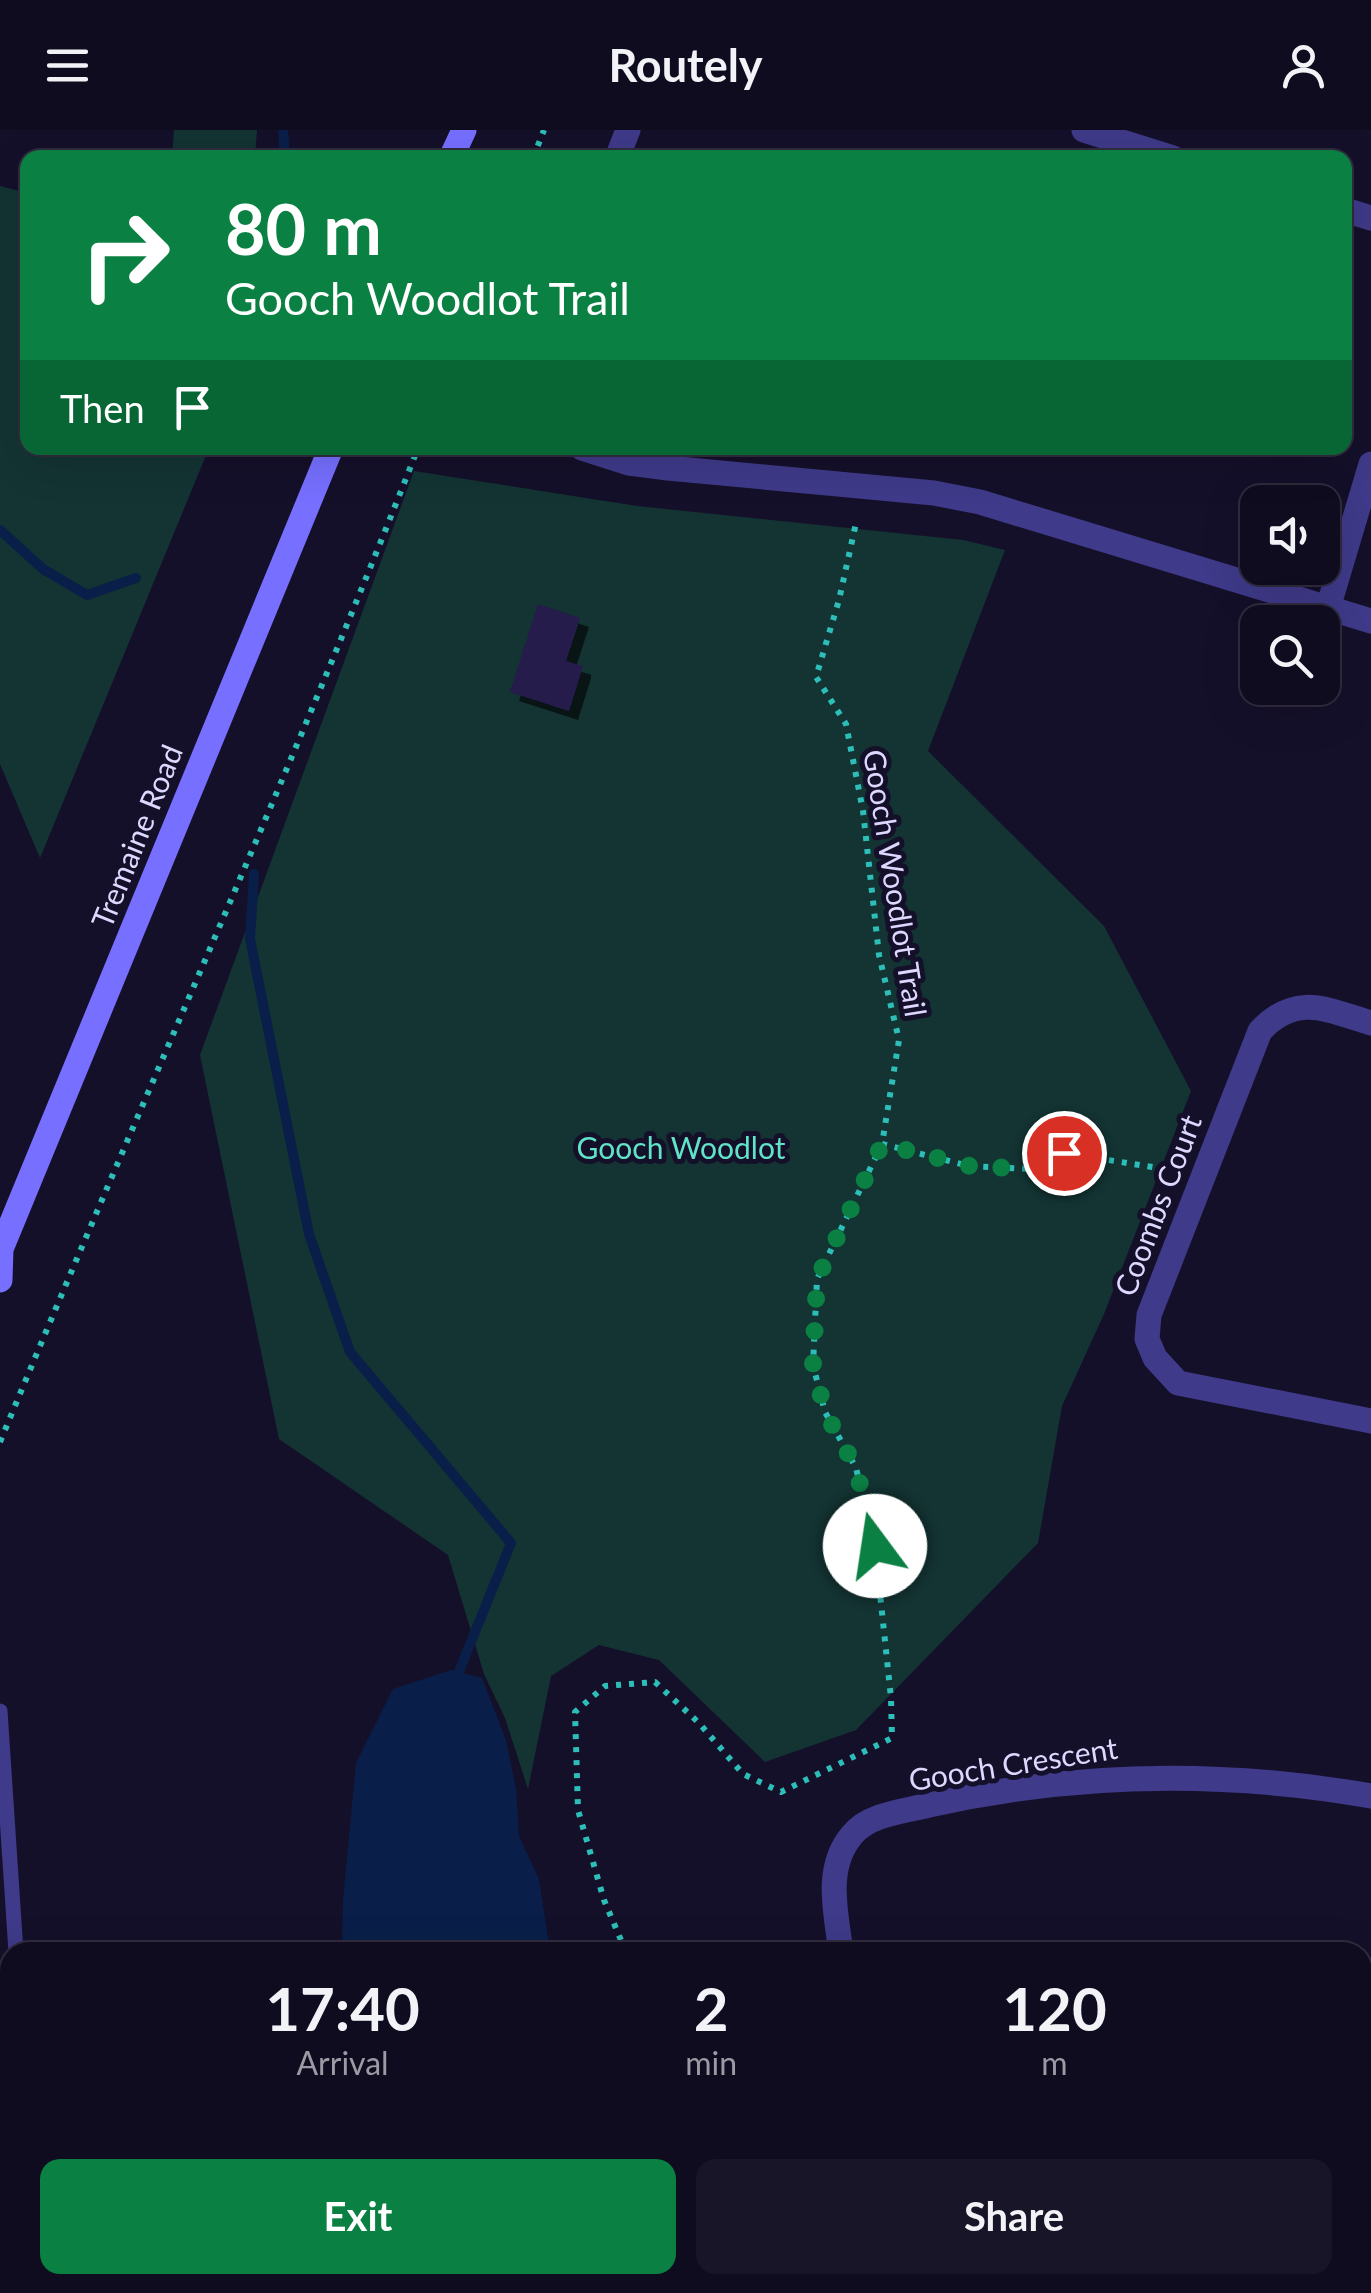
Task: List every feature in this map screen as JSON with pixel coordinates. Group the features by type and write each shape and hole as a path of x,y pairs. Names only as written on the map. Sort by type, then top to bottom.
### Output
{"main road":[{"name":"Tremaine Road","path":"0,1280 1,1249 329,455"}],"street":[{"path":"1084,130 1148,150"},
{"path":"604,455 668,468 934,493 980,502 1318,605"},
{"path":"1329,605 1371,464"},
{"path":"1340,612 1371,621"},
{"name":"Coombs Court","path":"1371,1023 1316,1006 1302,1006 1274,1017 1260,1031 1149,1316 1148,1340 1155,1358 1178,1383 1371,1421"},
{"name":"Gooch Crescent","path":"840,1942 834,1889 835,1868 843,1847 855,1830 888,1816 980,1794 1138,1776 1231,1778 1371,1796"}],"lane":[{"path":"0,1711 10,1942"}],"path":[{"path":"0,1442 119,1154 354,610 415,455"},
{"name":"Gooch Woodlot Trail","path":"622,1942 604,1900 578,1810 575,1712 606,1686 655,1682 699,1722 743,1774 782,1792 892,1738 875,1546 856,1468 825,1412 813,1364 817,1279 882,1144 899,1040 879,956 863,811 846,724 816,678 856,523"},
{"path":"882,1144 970,1166 1031,1169 1064,1153 1165,1169"}],"green space":[{"path":"174,130 257,130 256,150 173,150"},
{"path":"0,186 20,191 20,455 206,455 40,858 0,764"},
{"name":"Gooch Woodlot","path":"414,471 637,506 963,540 1005,550 928,751 1104,926 1191,1091 1104,1314 1062,1406 1038,1543 856,1730 765,1762 659,1660 599,1645 551,1676 528,1789 505,1718 484,1674 448,1555 279,1439 200,1055"}],"water":[{"path":"451,1670 482,1678 506,1740 516,1789 519,1836 539,1879 550,1942 342,1942 356,1763 393,1689"}],"building":[{"path":"538,604 580,618 566,661 583,666 569,711 510,692"}],"waterway":[{"path":"283,130 284,150"},
{"path":"0,530 43,569 87,595 136,578"},
{"path":"254,874 250,939 309,1234 350,1352 511,1543 454,1684"}],"route":[{"path":"875,1546 856,1468 825,1412 813,1364 817,1279 849,1206 882,1144 970,1166 1031,1169 1064,1153"}]}
